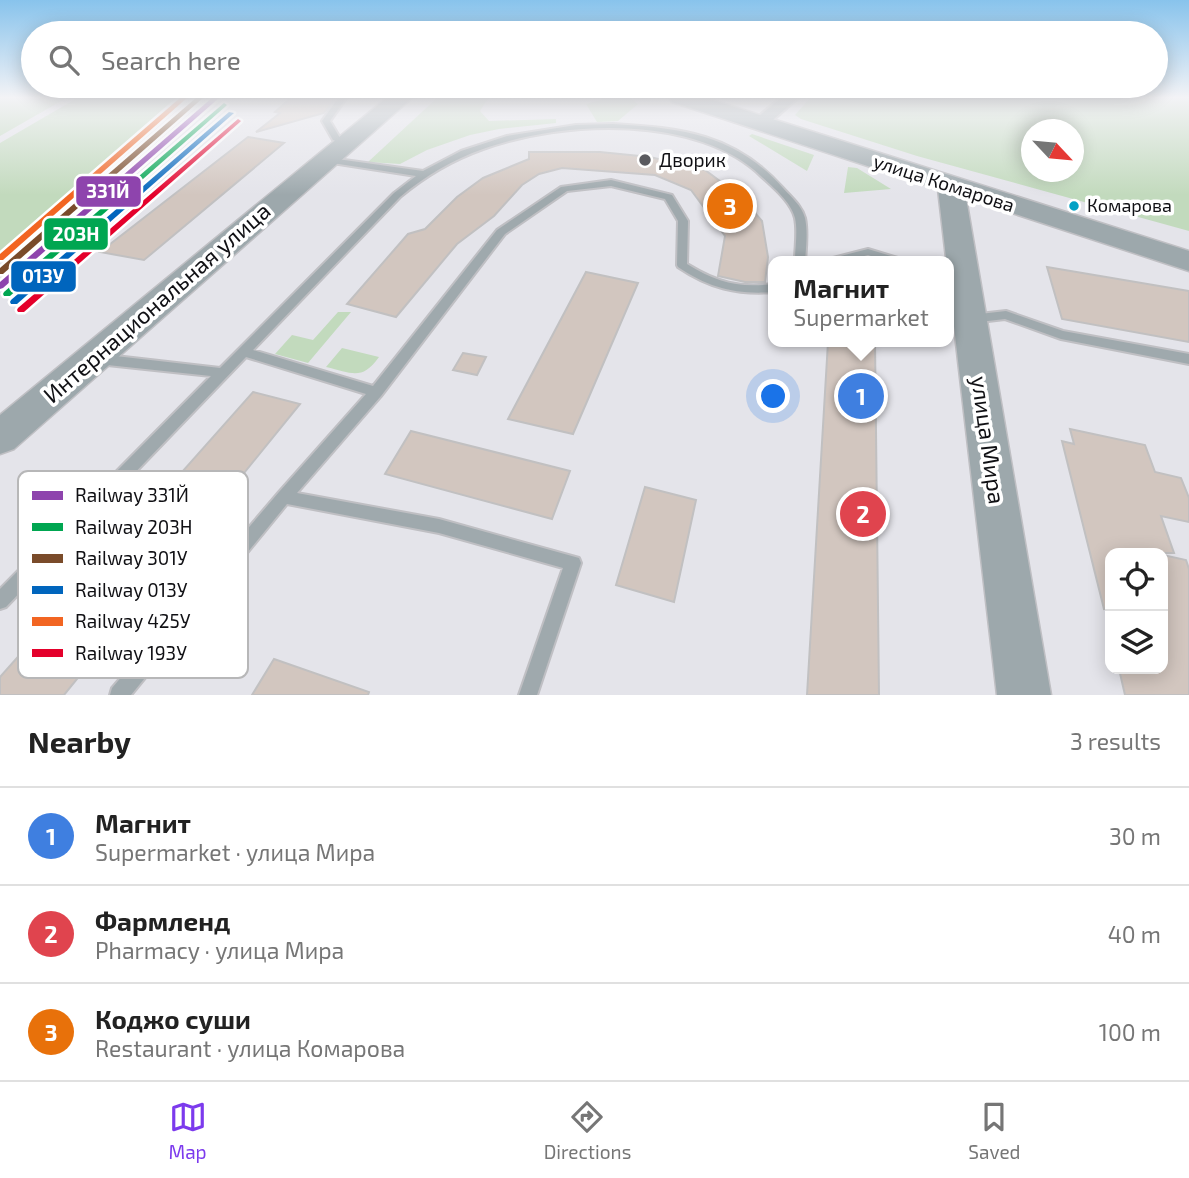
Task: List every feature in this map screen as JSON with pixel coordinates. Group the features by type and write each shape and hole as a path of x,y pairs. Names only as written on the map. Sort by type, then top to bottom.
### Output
{"main road":[{"name":"Интернациональная улица","path":"326,155 347,129"},
{"name":"Интернациональная улица","path":"0,438 326,155 360,129"},
{"name":"улица Комарова","path":"780,129 1189,261"},
{"name":"улица Мира","path":"951,185 962,296 1024,695"}],"lane":[{"path":"326,129 326,155 422,174"},
{"path":"127,471 397,195 422,174 450,159 509,138 566,129"},
{"path":"654,129 685,134 731,149 767,173 800,216 800,256"},
{"path":"248,540 376,392 501,232 564,189 611,183 669,197 683,221 682,265 708,283 748,291 768,289"},
{"path":"852,256 868,252 881,256"},
{"path":"962,296 1060,335 1189,359"},
{"path":"243,352 376,392"},
{"path":"93,358 223,373"},
{"path":"284,497 439,526 573,563 528,695"},
{"path":"0,601 18,583"},
{"path":"119,695 133,678"}],"green space":[{"path":"0,129 11,129 0,136"},
{"path":"23,129 151,129 152,132 0,257 0,143"},
{"path":"403,129 497,129 470,135 427,150 400,164 368,162"},
{"path":"834,129 1021,129 1021,182 1084,182 1084,129 1189,129 1189,231 917,156"},
{"path":"752,134 814,155 807,171 749,136"},
{"path":"848,167 857,168 891,189 844,193"},
{"path":"338,312 351,312 308,363 275,354 292,335 313,340"},
{"path":"342,348 379,357 362,372 350,373 326,367"}],"building":[{"path":"248,137 284,143 144,260 100,252"},
{"path":"529,152 600,152 650,157 705,170 740,196 762,221 768,257 765,282 745,282 718,276 725,236 691,190 655,175 562,168 539,174 522,185 494,216 457,244 396,317 347,304 408,234 425,229 457,197 483,178 529,159"},
{"path":"1047,267 1189,291 1189,342 1062,319"},
{"path":"586,272 638,283 573,434 508,419"},
{"path":"828,347 875,347 879,695 807,695"},
{"path":"463,353 486,357 477,375 453,370"},
{"path":"253,392 300,404 246,471 183,471"},
{"path":"1070,429 1145,445 1155,472 1181,478 1189,498 1189,522 1161,516 1174,553 1168,553 1168,548 1105,548 1105,609 1062,441 1074,444"},
{"path":"411,431 570,471 552,519 385,474"},
{"path":"645,487 696,500 674,602 616,585"},
{"path":"1168,556 1186,560 1189,569 1189,695 1125,695 1120,674 1168,674"},
{"path":"18,657 18,678 78,678 64,695 0,695 0,677"},
{"path":"274,659 369,692 368,695 252,695"}],"rail line":[{"name":"425У","path":"0,258 148,129"},
{"name":"301У","path":"0,272 164,129"},
{"name":"331Й","path":"0,286 180,129"},
{"name":"203Н","path":"7,294 196,129"},
{"name":"013У","path":"14,302 212,129"},
{"name":"193У","path":"21,310 228,129"}],"place":[{"name":"Дворик","path":"645,160"},
{"name":"Коджо суши","path":"730,206"},
{"name":"Комарова","path":"1074,206"},
{"name":"Магнит","path":"861,396"},
{"name":"Фармленд","path":"863,514"}]}
